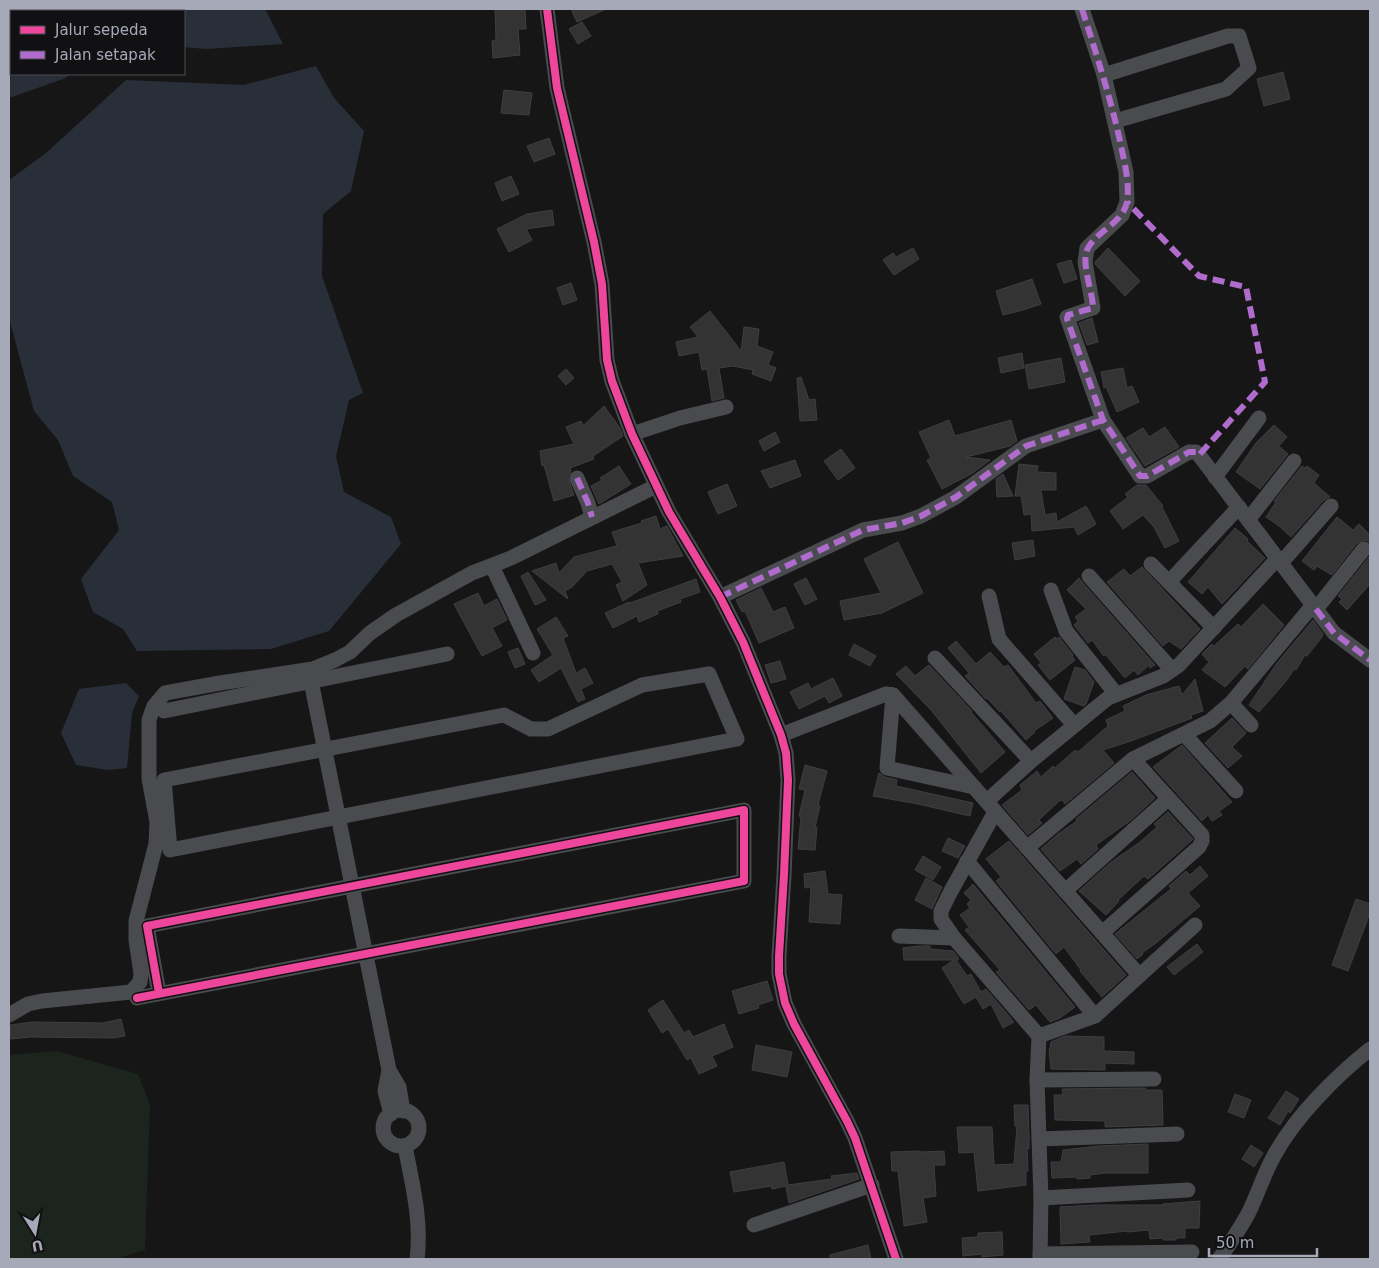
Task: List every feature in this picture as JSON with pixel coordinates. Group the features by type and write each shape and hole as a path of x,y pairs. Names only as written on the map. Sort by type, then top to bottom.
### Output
{"street":[{"path":"547,9 557,88 594,242 602,284 607,360 612,381 632,434 669,512 720,597 743,642 781,735 786,753 788,780 779,956 781,984 785,1003 794,1024 847,1121 872,1185 896,1259"},
{"path":"1082,9 1104,75 1126,172 1127,202 1122,215 1087,248 1085,262 1093,308 1067,317 1102,420 1140,476 1147,476 1189,452 1199,455 1334,633 1370,660"},
{"path":"1104,75 1228,36 1239,36 1249,68 1226,89 1115,121"},
{"path":"632,434 680,418 726,407"},
{"path":"1215,477 1259,418"},
{"path":"720,597 863,530 902,523 921,516 956,497 1026,446 1102,420"},
{"path":"1248,520 1294,461"},
{"path":"577,478 592,517"},
{"path":"9,1015 28,1004 42,1000 131,992 140,982 141,974 136,940 136,921 156,844 157,822 149,779 149,720 154,706 165,693 313,669 350,652 370,633 396,615 472,573 534,547 656,486"},
{"path":"1192,1252 1040,1256 1041,1198 1037,1080 1039,1036 954,938 941,920 941,911 967,861 991,807 1031,761 1108,698 1163,676 1179,665 1331,506"},
{"path":"1169,582 1239,507"},
{"path":"1027,848 1133,759 1210,721 1231,703 1364,549"},
{"path":"1151,564 1214,628"},
{"path":"492,566 533,653"},
{"path":"1089,576 1172,670"},
{"path":"1051,590 1066,631 1116,694"},
{"path":"989,596 999,639 1074,725"},
{"path":"164,710 446,654"},
{"path":"935,658 1031,761"},
{"path":"709,674 738,740 170,850 164,780 325,750 504,715 531,730 548,730 642,685 709,674"},
{"path":"311,681 389,1070 385,1091 397,1112 414,1117 418,1123 418,1131 414,1140 405,1146 395,1145 387,1140 383,1131 384,1121 397,1112"},
{"path":"781,735 886,694 893,695 1139,975"},
{"path":"893,695 888,768 974,787"},
{"path":"1231,703 1252,725"},
{"path":"1184,734 1236,792"},
{"path":"1102,933 1199,847 1202,841 1202,835 1133,759"},
{"path":"1065,891 1168,799"},
{"path":"137,998 160,994 744,881 744,810 147,926 160,994"},
{"path":"967,861 1095,1016"},
{"path":"1039,1036 1095,1016 1195,925"},
{"path":"899,936 954,938"},
{"path":"1219,1259 1247,1214 1275,1154 1287,1135 1343,1071 1370,1049"},
{"path":"1037,1080 1154,1079"},
{"path":"1039,1140 1177,1134"},
{"path":"405,1146 418,1216 420,1242 417,1259"},
{"path":"754,1225 872,1185"},
{"path":"1041,1198 1188,1190"}],"shaded area":[{"path":"9,9 265,9 283,44 206,49 185,47 185,10 10,10 10,75 70,75 9,98"},
{"path":"316,66 334,98 364,131 351,191 323,214 322,276 363,393 349,400 336,456 344,492 391,517 401,544 329,631 271,649 137,651 123,629 93,612 81,579 119,530 112,502 73,476 58,440 34,411 9,318 9,180 46,153 126,80 244,85"},
{"path":"126,683 139,696 132,713 127,768 108,770 76,765 61,733 79,689"},
{"path":"57,1051 138,1074 150,1105 145,1250 115,1259 9,1259 9,1055"}],"building":[{"path":"495,9 525,9 526,29 518,29 520,55 493,58 492,41 496,40"},
{"path":"571,9 606,9 577,22"},
{"path":"582,22 591,36 578,44 569,29"},
{"path":"1283,72 1290,99 1264,106 1257,79"},
{"path":"504,90 532,93 529,115 501,113"},
{"path":"549,138 555,154 534,162 527,146"},
{"path":"511,176 519,194 502,201 495,183"},
{"path":"552,210 554,225 526,229 532,240 509,252 497,229 527,214"},
{"path":"913,248 919,259 894,275 883,260 893,253 896,257"},
{"path":"1108,248 1140,281 1125,296 1095,264"},
{"path":"1071,260 1077,279 1064,283 1057,264"},
{"path":"1032,279 1041,304 1003,315 996,291"},
{"path":"571,283 577,300 563,305 557,288"},
{"path":"710,311 741,351 744,327 759,329 757,346 773,352 768,365 776,368 771,381 752,374 753,370 733,366 719,368 724,398 712,401 707,369 702,370 699,352 679,356 676,342 698,337 690,327"},
{"path":"1092,318 1098,342 1087,345 1079,323"},
{"path":"1022,353 1024,368 1001,373 998,358"},
{"path":"1061,358 1065,382 1029,389 1025,365"},
{"path":"1123,368 1127,388 1132,386 1139,402 1117,412 1106,387 1104,388 1101,372"},
{"path":"566,369 574,378 566,385 558,376"},
{"path":"801,377 809,400 815,399 817,420 800,421 797,378"},
{"path":"604,406 620,428 623,436 593,456 594,459 570,468 571,471 568,477 574,495 554,501 544,465 542,466 540,451 574,444 566,427 581,421 583,426"},
{"path":"949,420 955,436 1011,420 1017,441 1010,446 966,457 990,460 973,473 942,489 927,460 931,458 919,432"},
{"path":"1274,425 1287,437 1279,446 1288,454 1260,489 1236,472 1256,443"},
{"path":"1165,427 1179,447 1145,466 1126,438 1143,428 1149,437"},
{"path":"775,432 780,442 764,451 759,441"},
{"path":"841,449 855,468 838,480 824,461"},
{"path":"795,460 801,476 770,488 761,471"},
{"path":"1019,464 1038,466 1037,472 1056,473 1056,490 1041,490 1045,515 1056,513 1057,522 1086,506 1096,524 1078,535 1074,527 1032,531 1031,514 1024,515 1021,496 1015,496"},
{"path":"619,466 631,484 599,504 591,486 602,480 600,478"},
{"path":"1302,466 1305,468 1307,466 1319,475 1314,483 1330,497 1324,500 1291,537 1266,517 1276,502 1274,501"},
{"path":"1003,474 1013,496 997,497 996,479"},
{"path":"727,484 737,506 718,514 708,492"},
{"path":"1137,485 1146,485 1163,506 1179,541 1165,548 1154,527 1143,515 1123,529 1110,511 1128,497 1125,494"},
{"path":"656,516 660,529 667,526 683,556 638,563 647,585 623,601 616,585 622,582 612,564 587,571 572,587 565,591 568,599 532,571 556,563 559,573 574,557 617,546 612,532 642,523 641,521"},
{"path":"1337,517 1353,530 1359,524 1370,535 1370,542 1365,540 1357,543 1332,575 1317,566 1314,570 1302,561"},
{"path":"1235,528 1265,558 1222,604 1208,587 1202,594 1188,582"},
{"path":"1033,540 1035,556 1015,560 1012,543"},
{"path":"898,542 923,593 882,613 844,620 840,601 881,593 864,559"},
{"path":"1370,556 1370,584 1347,610 1339,602 1342,599 1338,596"},
{"path":"1142,567 1200,629 1181,649 1169,641 1163,646 1107,582 1124,569 1130,576"},
{"path":"528,572 546,600 535,605 521,576"},
{"path":"806,578 817,599 805,605 794,584"},
{"path":"1079,578 1155,665 1150,668 1149,665 1138,675 1134,670 1125,678 1092,640 1088,643 1074,625 1078,621 1075,617 1086,609 1067,590"},
{"path":"696,579 700,592 680,599 681,602 657,611 658,614 639,622 637,616 613,628 605,613 629,602"},
{"path":"761,588 773,612 785,607 794,628 759,643 745,611 742,612 736,600"},
{"path":"478,593 484,606 497,599 507,620 492,628 502,646 482,656 454,604"},
{"path":"1263,604 1284,625 1248,669 1245,666 1225,687 1202,670 1209,662 1202,654 1212,644 1214,646 1238,624 1241,627"},
{"path":"556,617 568,636 563,638 576,673 585,668 593,683 581,689 585,699 578,702 561,668 539,682 531,670 553,655 537,629"},
{"path":"1313,620 1323,634 1322,637 1259,712 1249,705 1277,663"},
{"path":"1055,637 1057,639 1059,637 1075,660 1050,680 1038,665 1041,663 1034,654"},
{"path":"956,641 976,664 990,652 1004,667 1008,665 1036,703 1040,701 1053,718 1034,731 1026,740 1001,711 986,699 965,676 969,673 948,648"},
{"path":"854,644 876,656 870,666 849,655"},
{"path":"518,648 525,664 515,668 508,652"},
{"path":"780,661 786,679 771,683 765,665"},
{"path":"929,665 972,711 1005,752 981,773 931,710 896,674 906,666 915,676"},
{"path":"1075,667 1085,670 1094,682 1084,706 1064,699"},
{"path":"833,678 842,696 829,703 825,696 799,709 790,692 808,683 811,689"},
{"path":"1195,679 1203,711 1191,715 1192,718 1103,750 1114,763 1065,804 1062,800 1059,801 1039,820 1042,823 1028,835 1002,805 1022,790 1020,785 1037,771 1041,777 1053,766 1055,768 1075,750 1078,752 1108,726 1106,720 1125,711 1123,706 1146,695 1179,686 1182,695"},
{"path":"1232,718 1246,733 1232,747 1242,756 1228,768 1205,743"},
{"path":"1182,745 1232,802 1219,811 1222,815 1212,821 1208,815 1202,821 1153,767"},
{"path":"805,765 827,771 818,805 820,806 815,827 817,827 815,850 798,849 801,817 799,816 805,790 799,789"},
{"path":"1132,772 1155,798 1131,820 1096,845 1098,849 1081,864 1077,859 1060,871 1041,849 1077,821 1076,819"},
{"path":"879,773 885,777 897,780 896,786 973,803 970,816 873,796"},
{"path":"1168,812 1193,839 1148,879 1144,876 1118,900 1106,915 1079,891 1110,863 1140,842 1157,827 1154,824"},
{"path":"948,838 965,846 958,858 942,851"},
{"path":"1009,841 1126,975 1102,997 1080,971 1064,947 1056,954 996,881 1001,877 986,859"},
{"path":"923,856 941,867 933,880 915,870"},
{"path":"1200,866 1208,876 1188,893 1200,906 1137,959 1115,934 1171,889 1169,886 1186,871 1190,875"},
{"path":"825,871 828,894 842,895 840,924 809,922 811,887 805,888 804,874"},
{"path":"926,878 942,887 932,909 915,900"},
{"path":"973,884 1075,1007 1060,1018 1050,1022 1036,1005 1029,1010 996,972 1000,970 965,930 969,927 960,915 970,908 967,904 971,900 964,893"},
{"path":"1356,899 1370,904 1370,913 1348,971 1332,965"},
{"path":"1197,944 1203,952 1174,975 1167,967"},
{"path":"930,946 930,949 953,951 958,957 958,960 956,960 967,976 971,974 981,992 986,989 1014,1022 1003,1028 991,1004 983,1009 976,997 964,1004 942,968 954,960 904,960 903,948"},
{"path":"767,981 773,1000 758,1005 759,1008 739,1014 732,991"},
{"path":"663,1000 684,1033 689,1030 693,1037 724,1024 733,1047 712,1056 717,1066 699,1074 691,1058 687,1060 668,1029 662,1033 648,1010"},
{"path":"121,1019 125,1036 113,1038 30,1037 11,1039 10,1025 33,1022 103,1023"},
{"path":"1065,1036 1104,1037 1104,1051 1134,1052 1134,1064 1105,1063 1105,1070 1051,1069 1049,1049 1051,1042"},
{"path":"756,1045 792,1052 787,1077 752,1070"},
{"path":"1145,1088 1146,1090 1162,1090 1163,1125 1105,1127 1105,1121 1055,1120 1054,1095 1063,1095 1062,1089"},
{"path":"1286,1091 1299,1099 1290,1113 1288,1111 1280,1125 1268,1118"},
{"path":"1235,1094 1251,1100 1244,1118 1228,1112"},
{"path":"1014,1105 1028,1105 1029,1149 1027,1148 1028,1171 1026,1171 1026,1185 978,1191 974,1152 959,1153 957,1127 992,1127 994,1165 1014,1164 1017,1126 1015,1126"},
{"path":"1148,1144 1148,1173 1105,1173 1090,1175 1090,1178 1077,1179 1077,1177 1052,1178 1051,1162 1061,1162 1063,1150"},
{"path":"1251,1145 1263,1153 1254,1167 1242,1159"},
{"path":"944,1151 945,1165 934,1165 936,1196 923,1198 927,1222 904,1226 898,1171 892,1171 891,1152"},
{"path":"784,1162 788,1185 832,1179 831,1176 857,1173 859,1179 789,1203 786,1186 772,1189 771,1186 734,1192 730,1172"},
{"path":"1200,1201 1199,1228 1185,1228 1185,1238 1176,1238 1176,1240 1150,1239 1149,1230 1127,1231 1089,1235 1090,1242 1061,1244 1060,1207 1163,1205"},
{"path":"1002,1232 1003,1255 982,1257 982,1254 963,1256 962,1238 978,1237 978,1233"},
{"path":"868,1245 871,1259 830,1259 830,1255"}],"marked path":[{"path":"1082,9 1116,124 1126,172 1128,194 1125,209 1092,242 1086,254 1086,269 1093,308 1068,315 1067,319 1103,420 1140,476 1147,476 1189,452 1196,452 1199,455 1265,382 1246,287 1199,276 1127,202"},
{"path":"720,597 863,530 902,523 921,516 956,497 1026,446 1103,420"},
{"path":"577,478 592,517"},
{"path":"1316,609 1334,633 1370,660"}],"cycle path":[{"path":"547,9 557,88 594,242 602,284 607,360 612,381 632,434 669,512 720,597 743,642 781,735 786,753 788,780 779,956 779,974 785,1003 794,1024 855,1138 896,1259"},
{"path":"137,998 744,881 744,810 147,926 159,993"}]}
